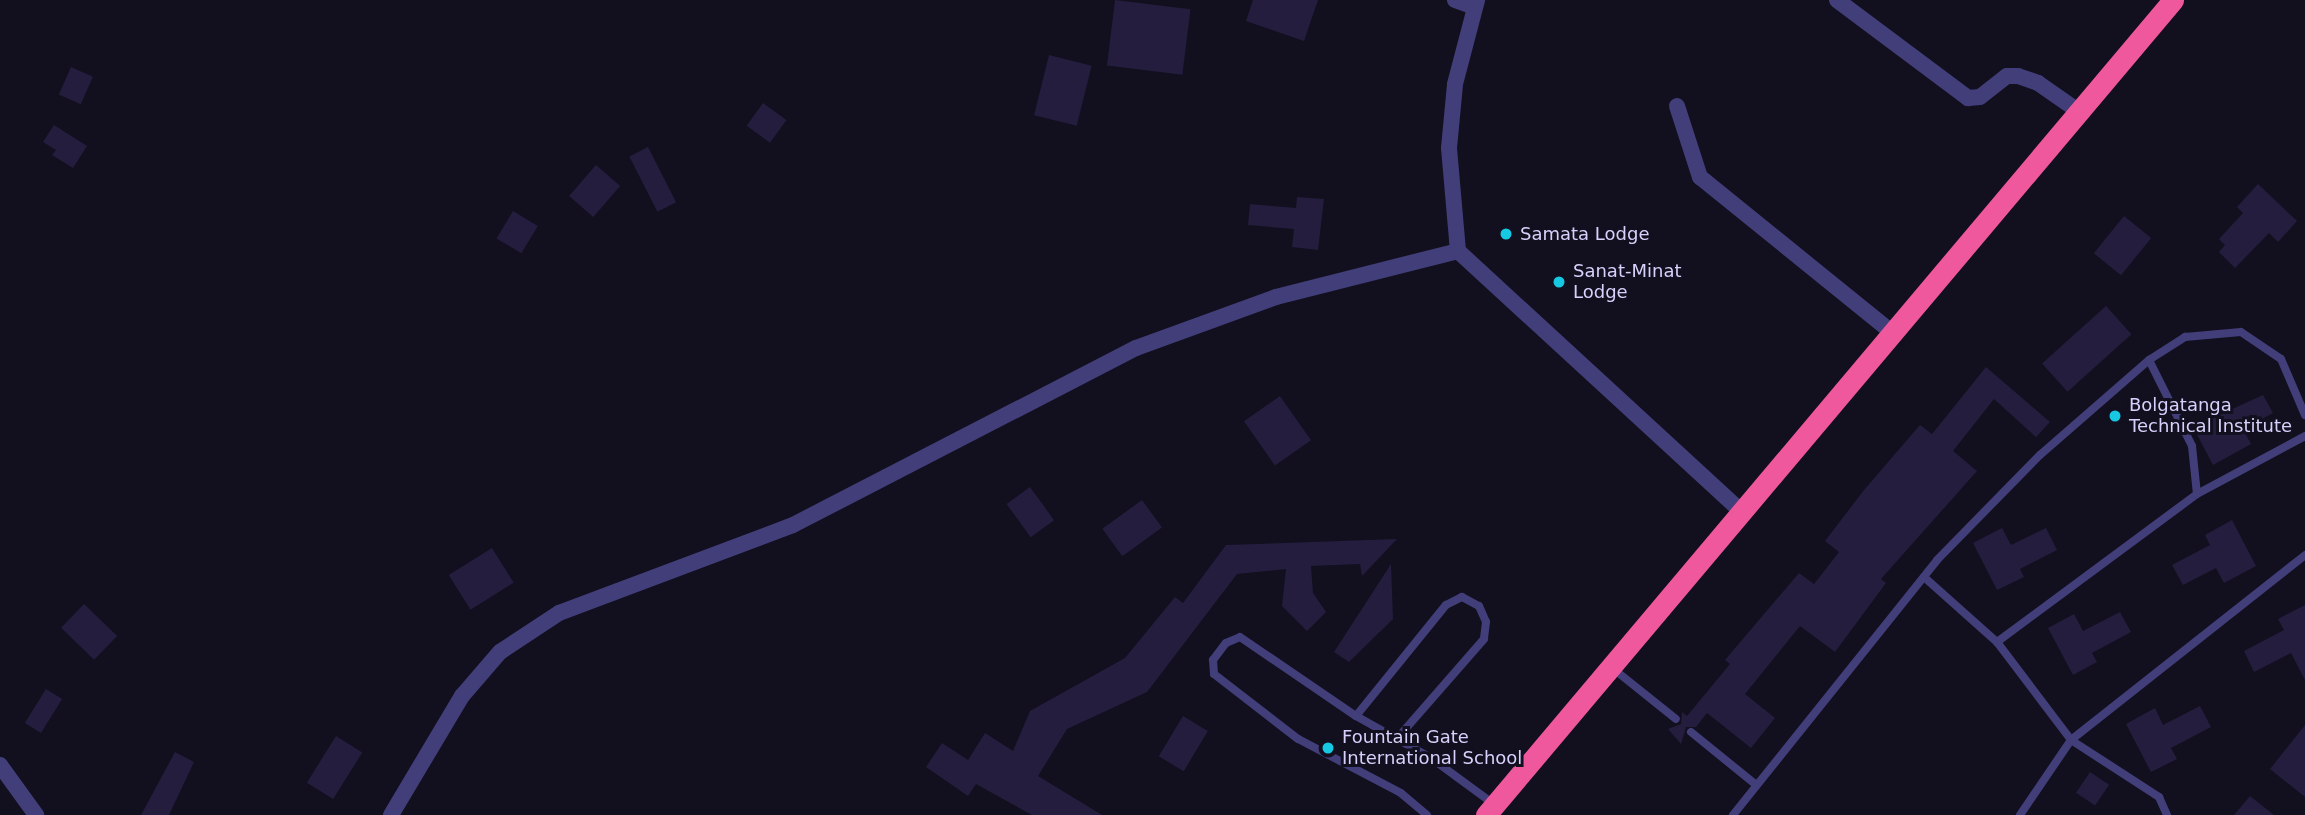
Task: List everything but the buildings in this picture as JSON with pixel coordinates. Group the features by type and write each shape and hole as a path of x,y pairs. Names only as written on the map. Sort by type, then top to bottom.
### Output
{"highway":[{"path":"1491,810 1609,665 1743,513 2173,0"}],"street":[{"path":"1455,0 1475,4 1455,84 1449,148 1458,251 1743,513"},
{"path":"1837,0 1968,99 1980,97 2007,76 2018,76 2038,83 2081,113"},
{"path":"1677,106 1700,177 1894,334"},
{"path":"391,815 463,696 500,653 559,613 793,525 1136,348 1276,296 1458,251"},
{"path":"0,765 36,815"}],"lane":[{"path":"1732,815 1924,577 2040,455 2149,360 2185,337 2241,332 2281,359 2305,415"},
{"path":"2149,360 2192,446 2197,494"},
{"path":"1997,642 2197,494 2305,436"},
{"path":"2020,815 2071,740 2305,555"},
{"path":"1924,577 1997,642 2071,740 2159,797 2167,815"},
{"path":"1356,716 1446,605 1462,597 1479,606 1486,622 1483,639 1396,740"},
{"path":"1427,815 1401,793 1298,739 1214,674 1213,660 1226,643 1240,637 1356,716 1431,758 1491,810"},
{"path":"1609,665 1676,719"},
{"path":"1691,732 1755,784"}],"place":[{"name":"Samata Lodge","path":"1506,234"},
{"name":"Sanat-Minat Lodge","path":"1559,282"},
{"name":"Bolgatanga Technical Institute","path":"2115,416"},
{"name":"Fountain Gate International School","path":"1328,748"}]}
